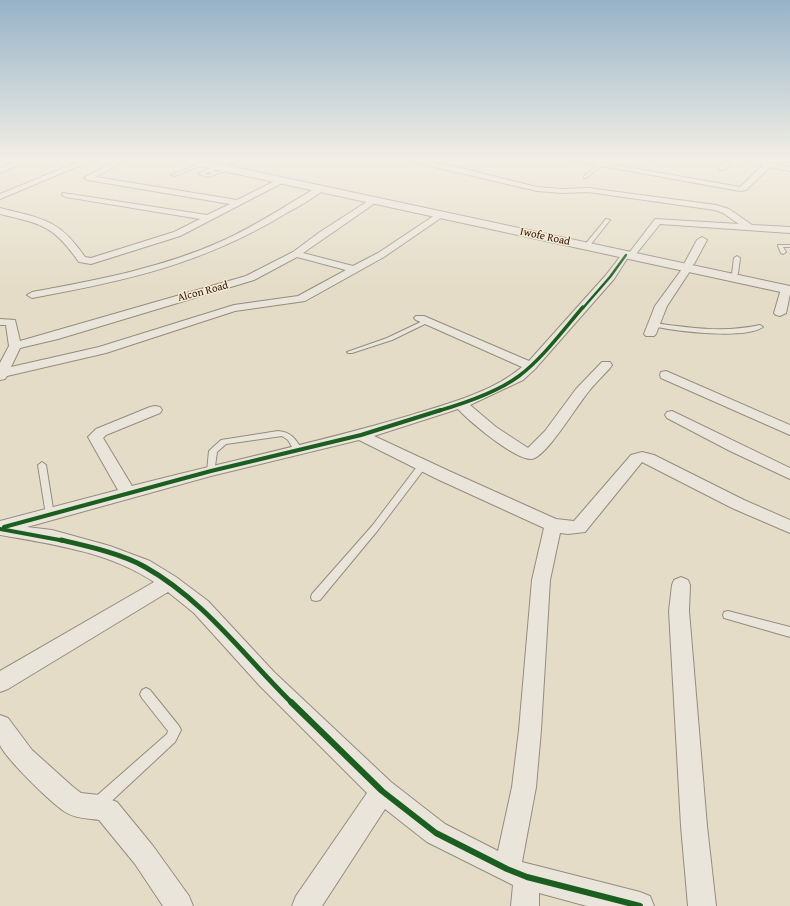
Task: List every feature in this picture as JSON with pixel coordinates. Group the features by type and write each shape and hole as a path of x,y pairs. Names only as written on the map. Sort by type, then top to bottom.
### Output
{"street":[{"path":"105,201 208,218"},
{"path":"229,201 238,203"},
{"path":"0,211 52,226 66,238 82,260 87,261 115,254 177,234 241,201"},
{"path":"32,295 134,272 207,251 259,226 300,201"},
{"name":"Alcon Road","path":"15,346 62,334 179,298 238,282 268,270 296,254 372,201"},
{"name":"Iwofe Road","path":"380,201 789,288"},
{"name":"Iwofe Road","path":"383,201 589,243 629,253"},
{"path":"668,201 716,208 726,211 748,226"},
{"path":"0,374 102,350 234,308 301,299 356,270 441,215"},
{"path":"0,528 211,471 361,435 461,404 489,392 518,377 531,366 658,221 790,230"},
{"path":"652,329 661,306 688,266 702,240"},
{"path":"296,254 356,270"},
{"name":"Iwofe Road","path":"688,266 734,274 789,288"},
{"path":"780,313 789,288"},
{"path":"424,320 531,366"},
{"path":"0,322 12,322 15,346 0,374"},
{"path":"461,404 473,416 496,433 525,453 531,454 557,424 579,394 606,366"},
{"path":"666,375 790,430"},
{"path":"128,494 95,437 101,432 155,410"},
{"path":"672,415 735,448 790,474"},
{"path":"361,435 422,466 554,525 568,528 579,528 636,459 642,457 649,459 738,504 790,527"},
{"path":"525,906 517,873 530,730 541,580 554,525"},
{"path":"0,528 52,537 104,551 144,566 169,582 201,607 267,679 382,791 436,833 517,873 640,906"},
{"path":"0,682 169,582"},
{"path":"681,585 680,619 694,826 702,906"},
{"path":"0,726 24,758 63,795 75,804 99,807 108,811 144,855 179,906"},
{"path":"306,906 382,791"}],"lane":[{"path":"589,243 608,220"},
{"path":"783,252 780,246 790,246"},
{"path":"734,274 737,258"},
{"path":"350,352 373,347 388,341 424,320"},
{"path":"652,329 733,331 760,327"},
{"path":"211,471 213,451 224,442 284,433 289,435 298,450"},
{"path":"42,465 50,515"},
{"path":"316,598 375,528 422,466"},
{"path":"728,615 790,632"},
{"path":"94,807 171,738 175,730 146,694"}],"cycle path":[{"path":"4,527 211,471 361,435 461,404 489,392 518,377 531,366 610,277 626,255"},
{"path":"0,529 52,537 104,551 144,566 169,582 201,607 267,679 382,791 436,833 507,869 527,877 640,906"}]}
